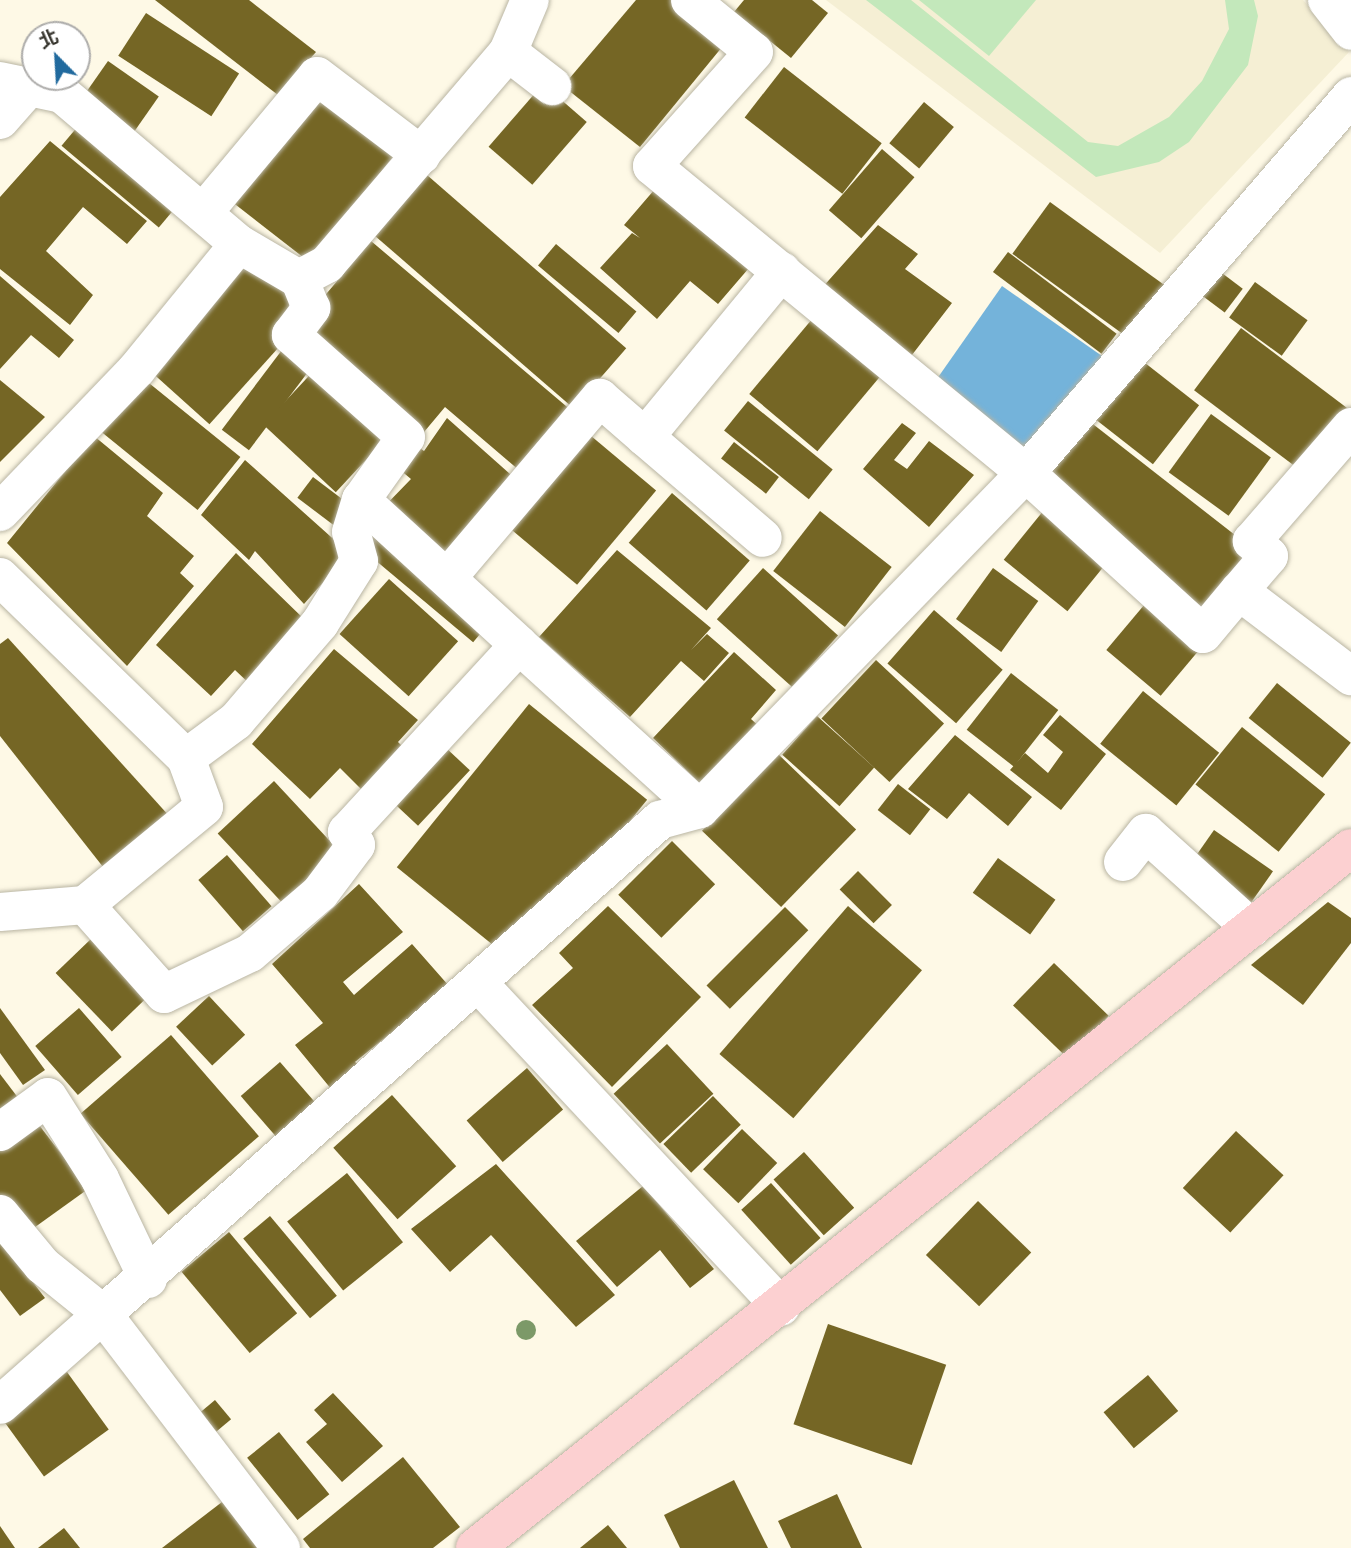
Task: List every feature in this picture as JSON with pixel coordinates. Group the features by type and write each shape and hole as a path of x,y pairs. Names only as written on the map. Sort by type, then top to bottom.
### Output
{"main road":[{"path":"475,1548 781,1307 1351,848"}],"street":[{"path":"299,279 327,264 508,51 530,0"},
{"path":"690,0 754,52 652,166 1026,473 1203,634 1269,556 1252,541 1351,426"},
{"path":"1326,0 1351,32"},
{"path":"508,51 552,86"},
{"path":"203,212 317,76 421,155"},
{"path":"0,120 15,84 62,94 239,244 299,279 311,308 291,335 406,437 361,500 351,532 359,561 320,623 236,721 186,758"},
{"path":"0,1405 103,1314 148,1279 660,820 700,808 1026,473 1351,96"},
{"path":"0,512 137,369 239,244"},
{"path":"645,437 782,271"},
{"path":"448,577 600,398 763,538"},
{"path":"361,500 700,808"},
{"path":"0,577 186,758 204,807 85,905 0,912"},
{"path":"1239,591 1351,676"},
{"path":"85,905 164,994 250,953 320,893 356,845 347,832 519,645"},
{"path":"1123,862 1146,833 1251,928"},
{"path":"480,984 781,1307"},
{"path":"0,1132 48,1097 100,1179 148,1279"},
{"path":"0,1214 42,1265 103,1314 281,1548"}],"shaded area":[{"path":"826,0 1303,0 1349,52 1160,253"}],"green space":[{"path":"866,0 911,0 1088,142 1118,146 1169,117 1202,81 1229,29 1225,0 1254,0 1258,16 1248,65 1189,142 1159,162 1096,177"},
{"path":"919,0 1036,0 989,56"}],"water":[{"path":"1002,286 1103,357 1030,461 929,390"}],"building":[{"path":"155,0 249,0 316,52 278,95"},
{"path":"636,0 675,0 727,41 640,147 563,86"},
{"path":"744,0 812,0 828,13 791,58 734,12"},
{"path":"146,13 239,73 211,116 118,56"},
{"path":"108,61 159,97 128,141 77,105 87,91 91,91 91,85"},
{"path":"784,67 882,143 842,194 745,117"},
{"path":"543,84 587,122 532,185 489,147"},
{"path":"316,96 393,156 310,263 233,202"},
{"path":"924,102 954,127 919,168 889,143"},
{"path":"84,119 181,201 159,227 62,146"},
{"path":"50,141 147,221 127,244 83,207 46,251 93,295 70,325 0,269 0,197"},
{"path":"882,149 914,177 861,238 829,210"},
{"path":"427,175 626,348 574,409 375,235"},
{"path":"661,182 755,261 718,304 690,281 657,319 600,268 632,233 640,238 624,225"},
{"path":"1050,202 1168,288 1130,340 1012,254"},
{"path":"878,225 918,254 905,269 952,303 905,364 821,289"},
{"path":"371,241 579,417 527,477 445,407 419,438 294,332"},
{"path":"556,244 636,311 618,333 538,265"},
{"path":"1008,252 1117,334 1102,354 993,272"},
{"path":"243,254 309,314 209,424 143,365"},
{"path":"1214,267 1243,289 1225,313 1196,291"},
{"path":"0,276 74,340 59,358 31,335 0,369"},
{"path":"1255,282 1308,320 1282,356 1229,318"},
{"path":"818,312 886,369 817,451 749,394"},
{"path":"1241,328 1351,411 1304,473 1194,390"},
{"path":"288,342 315,362 249,450 222,430"},
{"path":"1140,359 1199,405 1153,464 1094,418"},
{"path":"320,364 392,432 336,492 263,425"},
{"path":"144,379 240,457 198,510 101,432"},
{"path":"0,380 45,417 0,462"},
{"path":"748,401 833,470 809,499 724,431"},
{"path":"1211,414 1271,457 1229,516 1169,472"},
{"path":"447,418 519,482 444,568 378,513 411,479 393,464 413,443 424,451"},
{"path":"1089,421 1262,556 1214,617 1042,482"},
{"path":"902,423 916,433 894,460 907,469 929,441 974,475 929,527 863,469"},
{"path":"578,425 656,491 577,585 499,519"},
{"path":"94,436 163,493 147,516 194,556 180,573 194,586 127,666 7,543"},
{"path":"734,442 779,477 766,494 721,459"},
{"path":"245,460 349,553 304,604 255,551 249,560 201,515"},
{"path":"313,477 350,505 334,525 297,498"},
{"path":"672,493 750,561 706,610 629,543"},
{"path":"1044,510 1108,562 1067,611 1004,560"},
{"path":"820,511 892,567 845,627 773,571"},
{"path":"377,525 491,621 473,642 359,546"},
{"path":"617,550 711,628 691,650 707,634 729,653 704,681 681,661 630,717 539,637"},
{"path":"236,553 306,621 252,686 235,670 211,696 156,645"},
{"path":"763,568 838,636 792,687 717,619"},
{"path":"993,568 1038,601 1001,652 956,619"},
{"path":"389,579 458,641 409,696 339,634"},
{"path":"1150,598 1204,644 1161,696 1106,650"},
{"path":"934,610 1003,670 956,723 887,664"},
{"path":"8,638 171,818 107,872 0,736 0,644"},
{"path":"334,649 418,720 398,742 408,752 367,795 340,768 310,799 252,744"},
{"path":"734,652 776,690 751,719 762,729 705,788 653,738"},
{"path":"876,660 944,723 889,782 821,719"},
{"path":"1011,673 1058,710 1014,767 967,730"},
{"path":"1277,683 1351,743 1323,778 1249,718"},
{"path":"1143,691 1219,753 1176,806 1100,744"},
{"path":"529,704 647,800 515,963 397,867"},
{"path":"1060,715 1106,754 1061,810 1010,770 1025,753 1048,773 1063,752 1043,735"},
{"path":"817,716 874,768 839,806 782,755"},
{"path":"1242,727 1325,794 1279,852 1195,785"},
{"path":"955,735 1032,797 1008,826 969,793 947,819 908,789"},
{"path":"445,747 470,770 418,826 393,803"},
{"path":"777,753 856,829 781,907 702,831"},
{"path":"274,781 341,853 285,905 218,834"},
{"path":"898,784 930,809 910,835 878,810"},
{"path":"1214,830 1273,871 1248,907 1189,865"},
{"path":"672,841 715,884 661,938 618,895"},
{"path":"227,855 272,906 243,931 198,880"},
{"path":"998,858 1055,900 1030,935 973,893"},
{"path":"858,871 892,905 874,923 840,889"},
{"path":"359,884 403,932 343,982 354,995 412,944 449,986 355,1062 360,1066 332,1090 295,1045 323,1023 272,964"},
{"path":"1328,902 1351,918 1351,943 1303,1005 1251,965"},
{"path":"608,906 701,997 612,1087 532,1005 573,968 559,953"},
{"path":"848,906 922,970 793,1118 719,1054"},
{"path":"785,907 808,930 730,1009 707,985"},
{"path":"93,937 149,995 112,1031 56,973"},
{"path":"1054,963 1109,1016 1068,1058 1013,1005"},
{"path":"209,996 245,1035 212,1065 176,1027"},
{"path":"0,1008 45,1070 23,1085 0,1053"},
{"path":"79,1008 122,1057 78,1095 35,1046"},
{"path":"171,1035 259,1136 168,1215 80,1114"},
{"path":"667,1044 713,1094 660,1144 614,1094"},
{"path":"280,1062 316,1104 277,1138 241,1096"},
{"path":"527,1068 563,1110 503,1162 467,1120"},
{"path":"0,1074 19,1099 0,1113"},
{"path":"392,1095 456,1166 398,1219 333,1148"},
{"path":"713,1096 741,1125 691,1173 663,1144"},
{"path":"36,1121 88,1189 24,1235 0,1201 0,1148"},
{"path":"742,1129 777,1163 738,1203 703,1169"},
{"path":"1236,1131 1284,1175 1230,1232 1183,1188"},
{"path":"804,1152 854,1208 824,1235 774,1179"},
{"path":"496,1164 615,1295 576,1327 491,1235 450,1272 411,1229"},
{"path":"347,1173 403,1242 343,1291 287,1221"},
{"path":"771,1183 821,1238 791,1265 741,1210"},
{"path":"643,1186 714,1269 690,1288 660,1250 617,1287 576,1241"},
{"path":"978,1201 1031,1252 979,1306 926,1255"},
{"path":"270,1216 337,1296 310,1318 243,1238"},
{"path":"229,1232 297,1313 250,1353 182,1272"},
{"path":"0,1239 45,1298 20,1316 0,1290"},
{"path":"828,1324 946,1365 912,1465 793,1424"},
{"path":"67,1372 109,1429 44,1476 2,1419"},
{"path":"1148,1375 1178,1411 1134,1448 1104,1412"},
{"path":"333,1393 383,1446 342,1482 306,1442 327,1424 314,1410"},
{"path":"215,1400 231,1419 215,1433 199,1413"},
{"path":"279,1432 329,1494 297,1520 247,1458"},
{"path":"403,1457 460,1527 433,1548 310,1548 303,1539"},
{"path":"734,1480 768,1548 680,1548 664,1515"},
{"path":"837,1494 862,1548 791,1548 778,1521"},
{"path":"222,1502 259,1548 162,1548"},
{"path":"608,1525 627,1548 580,1548"},
{"path":"0,1526 15,1548 0,1548"},
{"path":"64,1528 80,1548 38,1548"}]}
